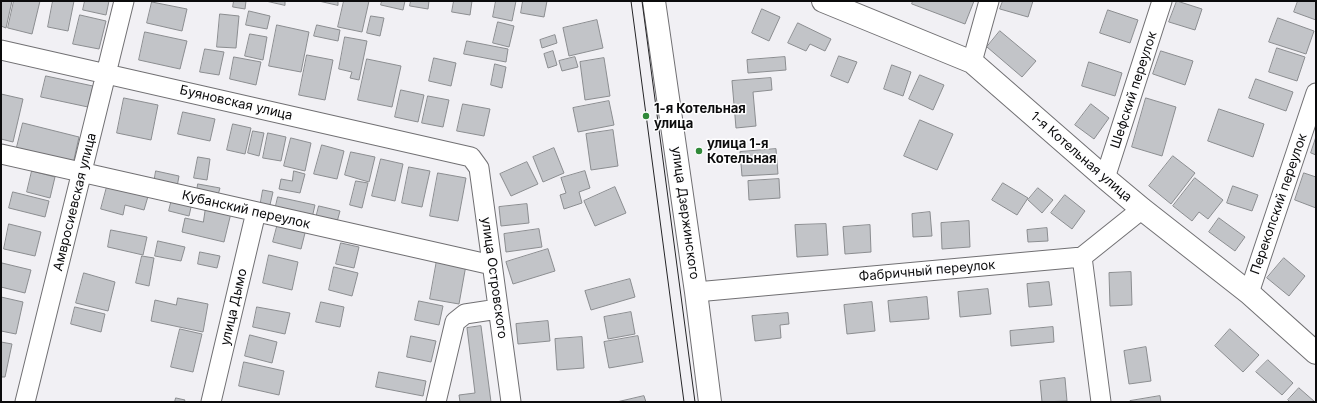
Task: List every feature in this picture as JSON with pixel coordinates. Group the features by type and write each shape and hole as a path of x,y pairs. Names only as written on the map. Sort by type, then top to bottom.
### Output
{"street":[{"name":"Амвросиевская улица","path":"25,402 124,1"},
{"name":"улица Дзержинского","path":"654,1 696,292 710,402"},
{"name":"1-я Котельная улица","path":"822,1 972,62 1105,178 1249,293 1316,352"},
{"path":"972,62 989,1"},
{"name":"Шефский переулок","path":"1105,178 1162,1"},
{"name":"Буяновская улица","path":"1,50 470,157"},
{"name":"Перекопский переулок","path":"1249,293 1316,93"},
{"name":"Кубанский переулок","path":"1,154 492,265"},
{"name":"улица Островского","path":"470,157 479,168 511,402"},
{"path":"1101,402 1082,257 1142,209"},
{"name":"улица Дымо","path":"211,402 256,212"},
{"name":"Фабричный переулок","path":"696,292 1082,257"},
{"path":"436,402 455,322 465,314 498,309"}],"building":[{"path":"1,1 12,1 6,28 1,26"},
{"path":"14,1 40,1 32,34 8,28"},
{"path":"53,1 74,1 68,31 48,27"},
{"path":"85,1 109,1 106,15 83,10"},
{"path":"234,1 246,1 245,9 233,7"},
{"path":"266,1 285,1 285,5"},
{"path":"319,1 338,1 338,5"},
{"path":"344,1 369,1 362,32 338,27"},
{"path":"382,1 405,1 403,10 381,5"},
{"path":"411,1 429,1 428,9 410,6"},
{"path":"454,1 472,1 470,15 452,12"},
{"path":"496,1 516,1 512,21 493,17"},
{"path":"523,1 547,1 544,17 521,13"},
{"path":"913,1 974,1 965,24 912,4"},
{"path":"1003,1 1033,1 1028,17 1000,9"},
{"path":"1177,1 1202,9 1195,30 1169,22"},
{"path":"1298,1 1316,1 1316,20 1294,12"},
{"path":"152,2 187,9 182,31 147,23"},
{"path":"762,9 780,17 769,41 752,33"},
{"path":"1108,10 1138,20 1130,43 1100,33"},
{"path":"249,11 270,16 267,29 246,25"},
{"path":"220,14 239,16 236,48 217,47"},
{"path":"80,15 106,21 99,49 73,44"},
{"path":"371,16 384,18 380,36 367,33"},
{"path":"1278,18 1314,31 1306,54 1269,42"},
{"path":"597,20 603,48 569,56 563,28"},
{"path":"498,22 514,26 509,47 493,43"},
{"path":"798,23 831,39 825,51 810,44 806,51 788,43"},
{"path":"277,25 309,32 301,72 269,66"},
{"path":"317,25 340,30 338,41 314,36"},
{"path":"1000,31 1036,61 1022,77 987,47"},
{"path":"145,32 187,41 180,69 139,60"},
{"path":"250,34 267,37 263,60 245,56"},
{"path":"555,35 557,43 542,48 540,40"},
{"path":"345,37 367,41 359,80 350,78 352,72 339,69"},
{"path":"467,41 508,49 506,62 464,54"},
{"path":"1277,48 1305,57 1297,81 1269,72"},
{"path":"205,49 224,52 219,75 200,72"},
{"path":"553,51 557,65 548,68 544,54"},
{"path":"1161,51 1193,61 1185,85 1153,74"},
{"path":"307,55 333,60 325,100 299,95"},
{"path":"839,56 857,62 848,83 831,76"},
{"path":"234,57 261,62 256,85 230,79"},
{"path":"575,57 578,67 562,71 559,61"},
{"path":"785,57 786,70 748,73 747,60"},
{"path":"434,58 456,63 451,86 429,81"},
{"path":"604,58 610,96 585,100 580,62"},
{"path":"367,59 401,66 392,107 358,100"},
{"path":"1089,62 1122,73 1115,96 1082,86"},
{"path":"495,64 506,67 502,88 491,85"},
{"path":"892,65 911,72 903,96 884,89"},
{"path":"920,75 944,85 933,110 909,99"},
{"path":"46,76 93,86 88,107 41,97"},
{"path":"771,78 772,90 753,92 756,126 736,128 732,81"},
{"path":"1256,79 1293,92 1286,111 1249,98"},
{"path":"401,90 424,95 418,122 395,117"},
{"path":"1,94 23,99 13,142 1,139"},
{"path":"428,96 449,100 443,127 422,123"},
{"path":"124,98 158,105 151,140 117,133"},
{"path":"1146,98 1176,107 1162,156 1132,147"},
{"path":"609,101 614,125 578,132 573,108"},
{"path":"463,104 490,109 484,136 457,131"},
{"path":"1091,104 1109,118 1094,139 1075,125"},
{"path":"1219,109 1264,124 1253,157 1208,141"},
{"path":"183,112 215,119 210,141 178,134"},
{"path":"920,120 953,134 937,170 904,156"},
{"path":"23,123 79,137 73,164 16,151"},
{"path":"233,124 251,128 245,154 227,150"},
{"path":"613,130 618,166 591,170 586,134"},
{"path":"253,131 264,133 259,156 248,153"},
{"path":"268,133 286,137 281,161 263,158"},
{"path":"1316,137 1316,155 1311,153"},
{"path":"291,138 311,143 305,171 284,166"},
{"path":"322,145 344,151 337,179 314,174"},
{"path":"554,148 564,173 543,182 533,157"},
{"path":"776,149 778,174 742,176 740,152"},
{"path":"351,152 375,157 369,182 345,175"},
{"path":"1173,156 1195,173 1171,204 1149,186"},
{"path":"198,157 210,159 207,180 194,178"},
{"path":"381,159 403,164 395,201 372,196"},
{"path":"527,162 538,184 511,196 500,174"},
{"path":"409,167 430,171 422,207 402,203"},
{"path":"32,171 55,177 50,198 27,192"},
{"path":"156,171 179,176 177,187 154,183"},
{"path":"294,171 305,174 300,193 279,189 281,179 292,181"},
{"path":"585,171 590,188 579,192 582,203 564,209 560,195 566,193 561,178"},
{"path":"438,173 466,178 458,221 430,216"},
{"path":"1304,173 1316,177 1316,208 1295,200"},
{"path":"1195,178 1223,200 1208,219 1199,212 1192,221 1173,206"},
{"path":"779,179 780,198 749,200 748,181"},
{"path":"356,181 368,183 362,208 350,205"},
{"path":"108,183 149,193 144,210 125,205 123,215 101,209"},
{"path":"1003,183 1028,198 1017,215 992,200"},
{"path":"198,184 220,188 218,195 197,192"},
{"path":"1233,186 1258,195 1252,211 1227,203"},
{"path":"615,187 626,213 595,226 584,201"},
{"path":"1038,188 1053,200 1042,213 1028,200"},
{"path":"263,190 273,192 269,209 260,207"},
{"path":"13,192 49,201 45,217 9,208"},
{"path":"1065,195 1085,211 1072,229 1051,213"},
{"path":"278,197 315,205 312,218 275,210"},
{"path":"172,199 192,203 189,216 169,211"},
{"path":"527,204 529,223 501,226 499,207"},
{"path":"319,206 340,211 337,222 316,218"},
{"path":"206,207 231,213 224,242 182,232 185,218 203,222"},
{"path":"930,212 932,236 913,237 912,214"},
{"path":"1219,218 1245,237 1235,251 1209,232"},
{"path":"969,221 970,247 942,249 941,223"},
{"path":"278,223 306,229 301,249 273,242"},
{"path":"9,224 41,232 35,256 4,249"},
{"path":"826,224 828,255 797,257 795,225"},
{"path":"870,225 871,252 845,254 843,227"},
{"path":"1047,228 1048,241 1028,242 1027,230"},
{"path":"539,229 542,247 506,252 504,234"},
{"path":"111,230 147,237 143,255 108,247"},
{"path":"158,241 185,247 181,261 155,256"},
{"path":"341,243 359,247 354,268 336,264"},
{"path":"548,249 555,271 513,284 506,262"},
{"path":"200,252 220,256 217,268 198,264"},
{"path":"269,255 298,262 292,290 263,283"},
{"path":"142,256 154,258 149,286 136,283"},
{"path":"1284,258 1305,276 1289,296 1267,278"},
{"path":"437,260 466,265 459,304 430,299"},
{"path":"2,263 31,270 25,293 1,287"},
{"path":"334,267 358,273 352,296 329,290"},
{"path":"1131,272 1132,305 1110,306 1109,273"},
{"path":"84,273 115,282 108,311 76,303"},
{"path":"630,279 635,297 591,310 585,291"},
{"path":"1049,282 1052,305 1029,307 1027,284"},
{"path":"988,289 991,314 960,317 958,292"},
{"path":"1,297 23,302 16,334 1,331"},
{"path":"927,297 929,319 890,322 888,301"},
{"path":"178,298 208,304 203,332 151,321 155,300 176,305"},
{"path":"419,301 443,306 439,325 415,320"},
{"path":"321,302 344,307 340,327 316,322"},
{"path":"872,302 875,331 847,334 844,305"},
{"path":"75,307 105,314 101,332 71,324"},
{"path":"257,307 290,313 285,334 253,327"},
{"path":"631,312 635,334 608,339 604,317"},
{"path":"788,313 789,324 780,325 781,338 755,341 752,316"},
{"path":"548,321 550,341 518,344 516,324"},
{"path":"481,326 491,402 460,402 459,395 475,393 467,328"},
{"path":"1053,327 1054,342 1011,346 1010,331"},
{"path":"180,329 202,334 193,372 171,367"},
{"path":"1230,329 1259,355 1243,372 1215,346"},
{"path":"250,335 277,342 272,363 245,356"},
{"path":"411,336 436,341 431,362 407,357"},
{"path":"638,336 643,362 609,368 604,342"},
{"path":"582,337 584,368 557,370 555,339"},
{"path":"1,342 12,344 5,377 1,377"},
{"path":"1146,347 1151,381 1129,384 1124,351"},
{"path":"1268,360 1293,383 1282,395 1256,372"},
{"path":"244,362 284,371 279,395 239,386"},
{"path":"379,372 426,381 423,396 376,387"},
{"path":"1065,378 1067,401 1042,402 1040,381"},
{"path":"1299,388 1315,402 1290,402 1288,400"},
{"path":"644,396 646,402 617,402"},
{"path":"1160,396 1161,402 1130,402 1130,401"},
{"path":"176,398 185,400 184,402 175,402"}],"tram line":[{"path":"631,1 684,402"},
{"path":"642,1 695,402"}],"place":[{"name":"1-я Котельная улица","path":"646,116"},
{"name":"улица 1-я Котельная","path":"699,151"}]}
